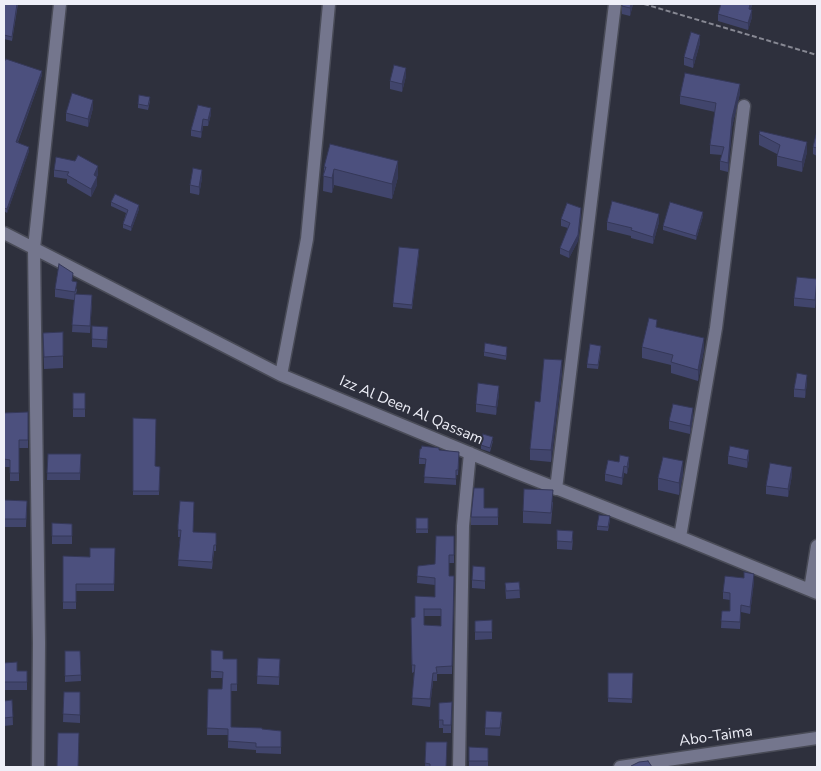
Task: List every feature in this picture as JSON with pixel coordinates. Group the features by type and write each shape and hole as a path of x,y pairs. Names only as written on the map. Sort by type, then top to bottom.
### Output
{"street":[{"path":"38,767 39,624 34,248 60,4"},
{"path":"281,375 307,239 329,4"},
{"path":"556,489 615,4"},
{"path":"680,537 716,328 744,106"},
{"name":"Izz Al Deen Al Qassam","path":"4,233 281,375 556,489 680,537 813,592"},
{"path":"460,767 463,526 470,453"},
{"path":"813,592 817,546"},
{"name":"Abo-Taima","path":"620,767 817,738"}],"path":[{"path":"644,4 817,55"}],"building":[{"path":"4,4 17,4 12,37 4,35"},
{"path":"622,4 631,4 630,8 622,6"},
{"path":"721,4 750,4 749,9 752,10 748,23 718,14"},
{"path":"691,32 700,35 693,60 684,57"},
{"path":"6,59 42,71 16,142 29,147 7,209 4,208 4,62"},
{"path":"394,65 406,68 402,84 390,81"},
{"path":"685,73 740,84 732,118 728,163 720,161 724,147 710,145 716,103 680,96"},
{"path":"72,93 93,100 88,119 66,113"},
{"path":"139,95 150,97 148,106 138,104"},
{"path":"198,105 211,108 208,120 203,119 201,132 191,130"},
{"path":"760,131 807,142 802,162 777,156 780,145 759,134"},
{"path":"817,131 817,148 813,147"},
{"path":"330,144 398,161 392,184 334,169 332,178 323,176"},
{"path":"78,155 98,166 94,175 97,177 91,189 67,175 69,172 54,170 56,157 75,161"},
{"path":"193,168 202,170 199,187 190,185"},
{"path":"115,194 139,205 131,227 123,224 128,210 111,202"},
{"path":"612,201 659,214 653,237 631,230 632,228 607,222"},
{"path":"670,202 703,212 696,236 663,226"},
{"path":"567,203 581,208 578,235 569,252 560,248 570,223 561,219"},
{"path":"399,247 419,249 412,305 393,303"},
{"path":"59,264 73,273 72,281 77,282 75,292 55,289"},
{"path":"797,277 817,279 815,300 794,298"},
{"path":"75,294 92,295 90,326 72,325"},
{"path":"649,318 657,320 656,327 704,338 698,370 671,362 673,355 642,347"},
{"path":"92,326 108,327 107,340 92,339"},
{"path":"63,332 63,356 44,357 43,333"},
{"path":"485,343 507,347 506,356 484,352"},
{"path":"590,344 601,346 598,365 587,364"},
{"path":"544,359 562,360 551,450 530,449 535,401 540,402"},
{"path":"797,373 807,375 805,390 794,389"},
{"path":"478,383 499,386 496,407 476,404"},
{"path":"73,393 85,393 85,409 73,409"},
{"path":"673,404 693,408 690,426 669,421"},
{"path":"28,412 28,440 19,440 19,473 10,473 10,460 4,459 4,413"},
{"path":"133,418 156,419 155,466 160,467 159,491 133,491"},
{"path":"483,434 493,437 490,448 481,445"},
{"path":"422,446 459,452 456,479 424,477 426,459 419,458"},
{"path":"730,446 749,450 747,460 728,456"},
{"path":"48,454 81,454 80,473 47,473"},
{"path":"620,455 629,457 627,467 624,466 622,478 605,474 608,460 619,462"},
{"path":"663,457 683,461 679,483 658,478"},
{"path":"770,463 792,467 788,489 766,486"},
{"path":"474,488 484,488 484,508 498,508 498,517 471,517"},
{"path":"524,489 553,490 551,513 523,511"},
{"path":"4,500 27,501 26,519 4,519"},
{"path":"180,501 194,502 193,532 216,533 216,545 214,545 212,562 178,560 181,530 178,530"},
{"path":"599,515 610,516 608,527 597,526"},
{"path":"416,518 428,518 428,529 416,529"},
{"path":"52,523 72,524 72,536 52,536"},
{"path":"557,530 573,531 572,542 557,541"},
{"path":"436,536 454,536 454,555 449,555 449,576 454,576 452,666 436,667 437,673 433,673 430,699 412,698 415,665 412,665 411,618 415,617 415,596 435,597 435,578 417,576 418,566 435,564","holes":["424,609 441,609 441,626 424,625"]},
{"path":"90,548 115,548 114,584 76,584 76,602 63,602 63,556 90,557"},
{"path":"473,566 485,567 485,581 472,580"},
{"path":"744,572 754,574 750,607 741,605 740,622 721,621 722,611 730,611 730,593 723,592 725,576 744,578"},
{"path":"519,582 520,590 506,591 505,583"},
{"path":"492,620 492,632 475,632 475,621"},
{"path":"211,650 223,651 223,659 237,659 237,684 231,684 231,727 281,731 281,747 256,747 256,743 228,741 228,729 207,728 208,689 222,689 223,672 211,671"},
{"path":"65,651 80,651 81,675 65,676"},
{"path":"258,658 280,659 279,677 257,676"},
{"path":"17,662 17,671 27,671 27,682 4,682 4,663"},
{"path":"608,673 633,673 632,699 608,698"},
{"path":"64,692 80,692 80,715 63,714"},
{"path":"12,700 13,717 4,718 4,701"},
{"path":"452,702 451,725 443,725 443,720 439,720 439,703"},
{"path":"486,711 502,712 500,728 485,728"},
{"path":"58,733 79,733 78,767 57,767"},
{"path":"426,742 447,742 446,767 430,767 430,764 425,763"},
{"path":"469,747 488,748 488,761 469,761"},
{"path":"648,761 652,767 631,767 639,762"}]}
